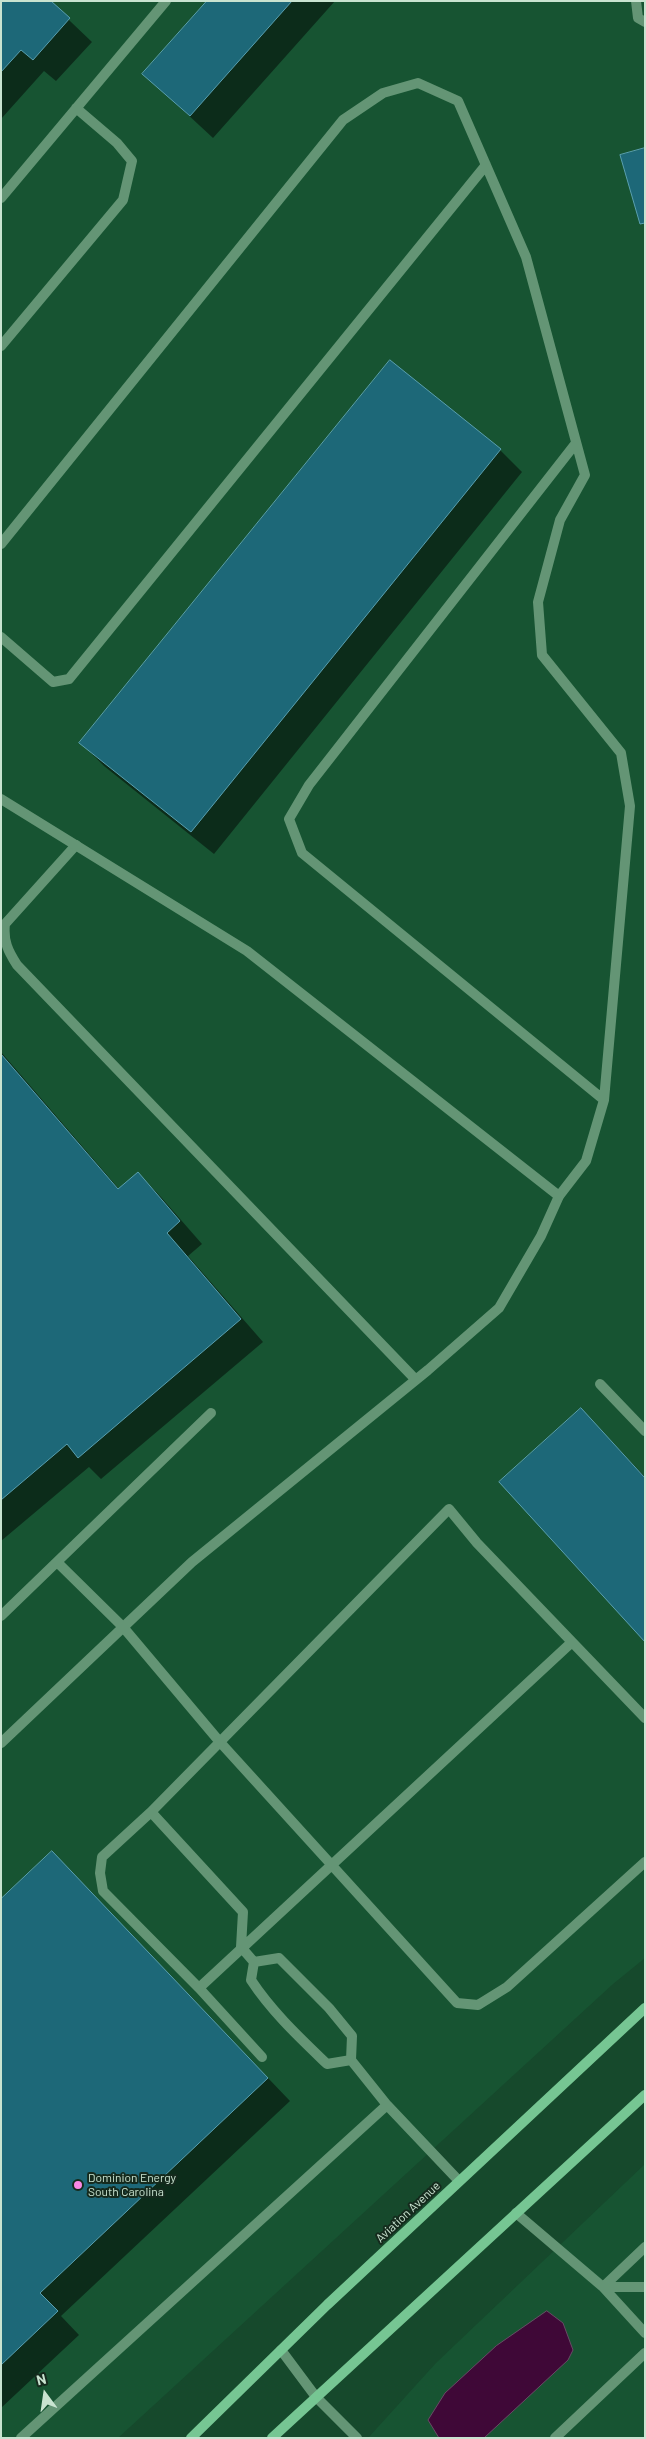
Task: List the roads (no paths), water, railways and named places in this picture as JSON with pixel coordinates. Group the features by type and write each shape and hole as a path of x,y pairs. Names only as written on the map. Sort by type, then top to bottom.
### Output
{"street":[{"path":"1,198 166,1"},
{"path":"636,1 638,18 645,22"},
{"path":"1,544 343,120 382,93 418,83 458,101 526,257 585,475 560,520 538,602 542,654 621,753 630,806 604,1100 586,1161 560,1196 541,1236 499,1308 416,1380 192,1562 1,1744"},
{"path":"1,346 123,200 132,161 116,143 76,108"},
{"path":"1,637 53,682 69,680 486,165"},
{"path":"576,443 309,785 289,819 302,853 604,1100"},
{"path":"1,798 247,951 560,1196"},
{"path":"76,845 6,924 4,936 7,948 24,972 416,1380"},
{"path":"600,1384 645,1430"},
{"path":"1,1616 211,1413"},
{"path":"262,2057 199,1988 103,1891 100,1873 102,1857 151,1812 450,1509 478,1543 645,1718"},
{"path":"58,1562 123,1627 219,1741 457,2003 478,2005 507,1987 645,1862"},
{"path":"199,1988 572,1642"},
{"path":"151,1812 243,1912 241,1947 254,1962"},
{"path":"254,1962 279,1958 329,2008 352,2036 351,2060 387,2105 459,2181"},
{"path":"254,1962 251,1980 261,1996 297,2036 327,2064 351,2060"},
{"name":"Aviation Avenue","path":"191,2438 459,2181 645,2008"},
{"path":"272,2438 645,2095"},
{"path":"21,2438 387,2105"},
{"path":"516,2213 603,2287 645,2333"},
{"path":"603,2287 645,2247"},
{"path":"603,2287 645,2287"},
{"path":"282,2350 316,2397 357,2438"},
{"path":"555,2438 645,2353"}],"place":[{"name":"Dominion Energy South Carolina","path":"78,2185"}]}
